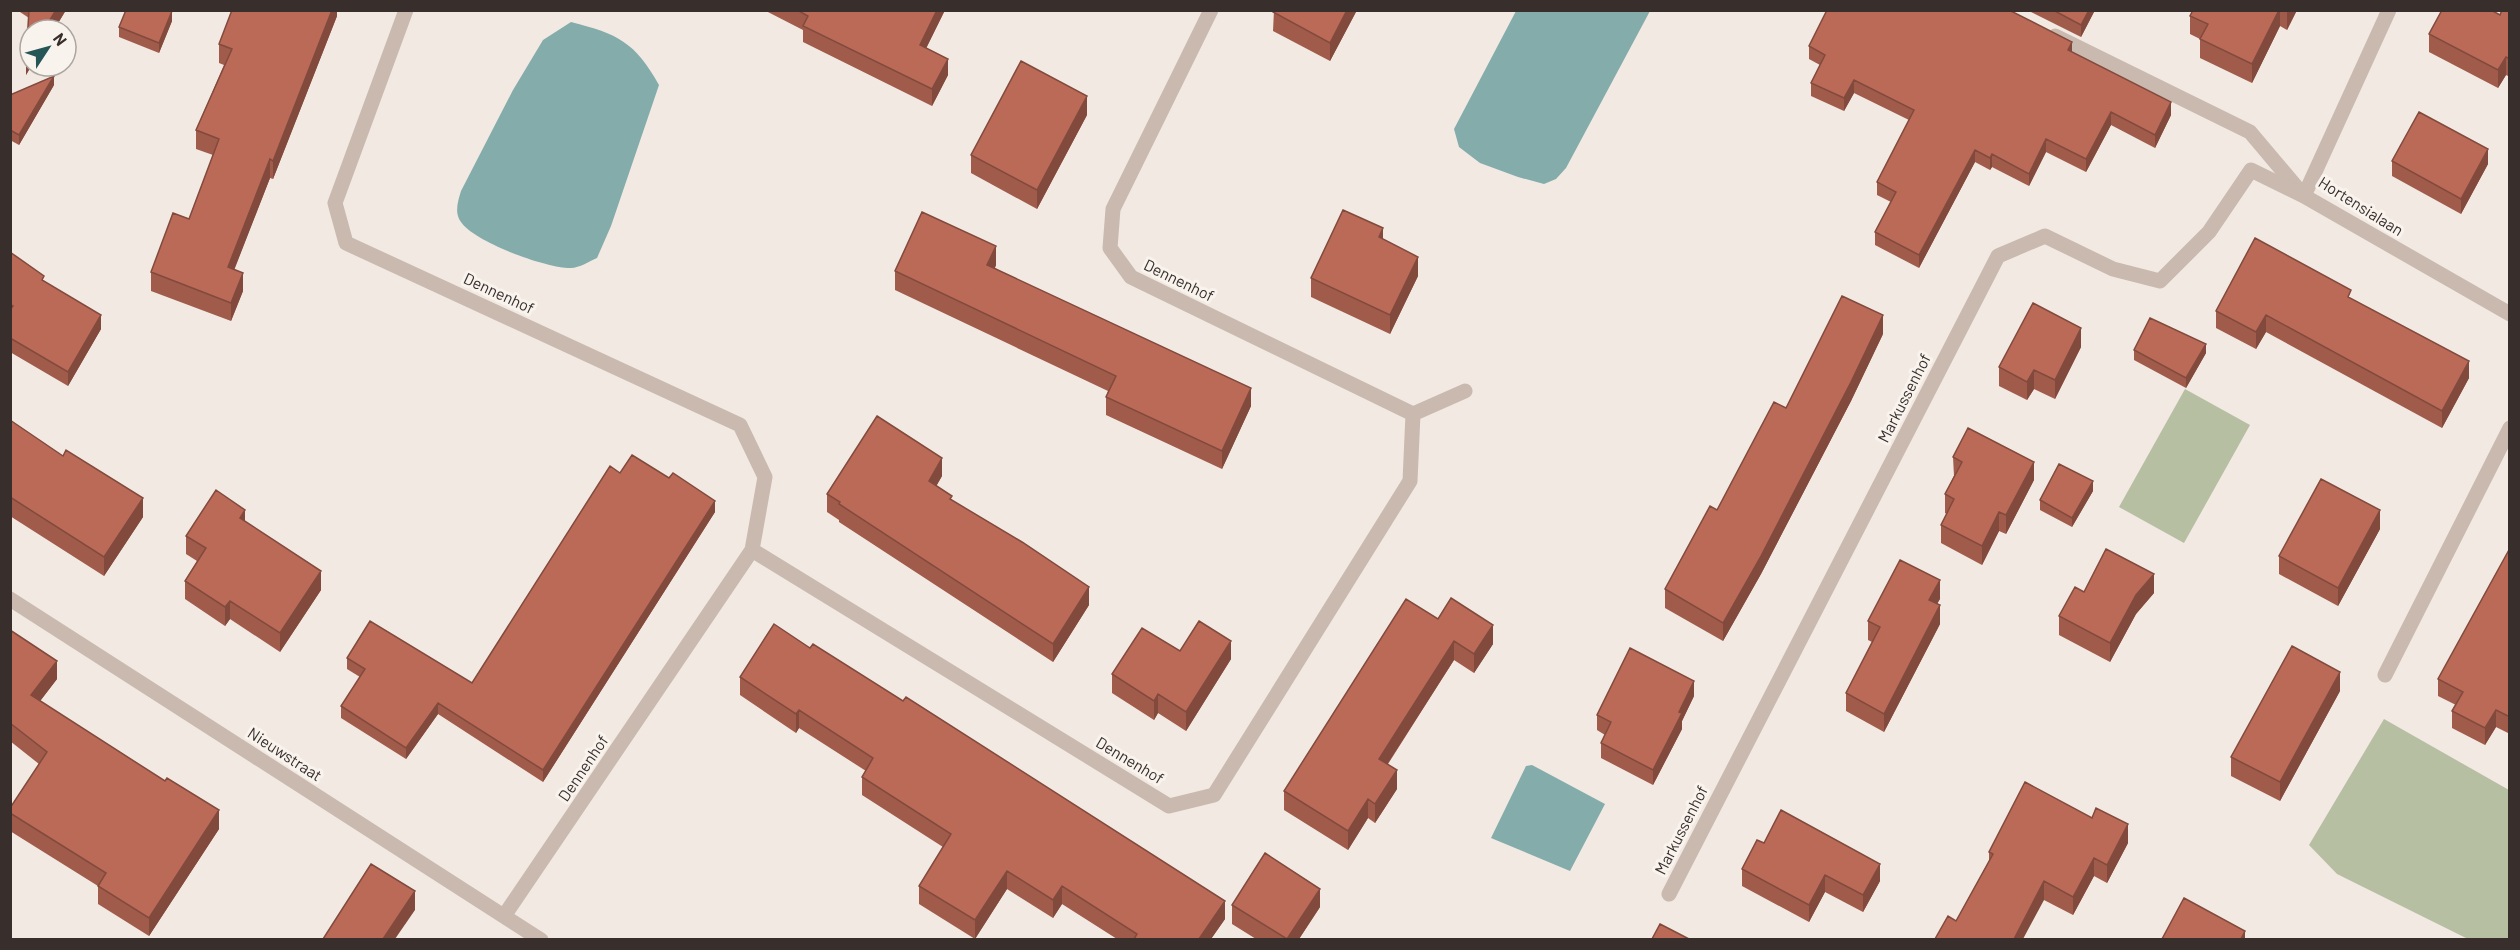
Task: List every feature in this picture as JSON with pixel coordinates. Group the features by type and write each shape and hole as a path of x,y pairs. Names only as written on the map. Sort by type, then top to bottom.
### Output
{"street":[{"name":"Dennenhof","path":"406,10 335,203 346,243 740,425 765,477 752,550 504,916"},
{"name":"Dennenhof","path":"752,550 1169,806 1214,795 1410,481 1413,414 1131,277 1110,248 1113,209 1210,10"},
{"name":"Hortensialaan","path":"2389,10 2304,196 2510,314"},
{"path":"2036,26 2250,132 2304,196"},
{"name":"Markussenhof","path":"1669,894 1998,256 2044,236 2113,268 2160,281 2210,232 2251,170 2304,196"},
{"path":"1413,414 1465,392"},
{"path":"2385,675 2510,428"},
{"name":"Nieuwstraat","path":"10,599 541,939"}],"green space":[{"path":"2185,389 2250,425 2184,543 2119,507"},
{"path":"2384,719 2509,790 2509,939 2468,939 2337,874 2309,845"}],"water":[{"path":"1516,11 1650,11 1566,168 1556,179 1544,184 1480,163 1459,147 1454,129"},
{"path":"571,22 601,31 624,42 642,59 659,85 611,226 597,258 571,268 546,264 495,246 469,230 461,222 457,211 461,191 513,90 543,40"},
{"path":"1532,765 1605,804 1570,871 1491,838 1526,766"}],"building":[{"path":"29,10 56,10 51,18 29,18"},
{"path":"126,10 172,11 159,43 119,27"},
{"path":"232,10 332,10 273,161 270,159 228,267 243,273 231,303 151,272 173,213 189,219 219,139 196,130 232,49 219,44"},
{"path":"797,10 937,10 920,45 948,59 932,89 803,26 808,16"},
{"path":"1274,10 1347,10 1330,43 1273,12"},
{"path":"1827,10 2009,10 2072,42 2068,50 2171,102 2155,135 2111,112 2086,159 2046,139 2029,174 1992,154 1990,158 1975,150 1919,255 1875,232 1896,192 1877,182 1914,110 1854,80 1844,98 1811,83 1825,55 1809,46"},
{"path":"2053,10 2089,10 2081,25"},
{"path":"2193,10 2279,10 2252,64 2200,39 2208,24 2190,16"},
{"path":"2442,10 2491,10 2500,15 2502,10 2510,10 2510,59 2506,57 2498,70 2429,34"},
{"path":"1021,61 1087,96 1037,190 971,155"},
{"path":"53,78 19,135 10,130 10,95"},
{"path":"2419,112 2488,149 2461,199 2392,161"},
{"path":"1343,210 1383,228 1379,237 1418,257 1390,315 1311,278"},
{"path":"922,212 996,246 987,265 1251,388 1222,451 1106,397 1116,376 895,271"},
{"path":"2255,238 2351,290 2348,297 2469,361 2442,411 2266,315 2256,332 2216,311"},
{"path":"10,252 44,276 42,280 101,315 68,372 10,338 10,310 13,306 10,304"},
{"path":"1842,296 1883,315 1761,556 1723,623 1665,589 1710,506 1717,510 1774,402 1786,408"},
{"path":"2033,303 2081,328 2055,380 2034,370 2027,382 1999,367"},
{"path":"2150,318 2206,344 2186,378 2134,350"},
{"path":"877,416 942,458 929,481 952,496 950,499 1022,542 1089,587 1053,644 827,494"},
{"path":"10,420 63,456 66,450 143,498 104,557 10,497"},
{"path":"1968,428 2034,462 2006,515 1999,512 1982,546 1941,525 1954,499 1945,494 1962,462 1953,457"},
{"path":"632,455 669,478 673,473 715,501 543,770 438,703 406,748 341,706 365,669 347,658 370,621 472,683 610,466 620,473"},
{"path":"2059,464 2093,481 2072,518 2040,500"},
{"path":"2321,479 2380,510 2338,588 2279,556"},
{"path":"216,490 245,510 240,518 321,571 280,633 230,601 225,607 185,581 206,548 186,536"},
{"path":"2510,548 2510,717 2496,710 2485,728 2452,711 2463,692 2438,679"},
{"path":"2106,549 2154,574 2136,595 2110,643 2059,616 2075,587 2084,592"},
{"path":"1900,560 1940,580 1929,600 1940,605 1884,714 1846,693 1880,627 1868,621"},
{"path":"1451,598 1493,625 1474,654 1454,641 1379,759 1397,770 1375,804 1368,799 1348,831 1284,791 1406,599 1438,619"},
{"path":"1199,621 1231,641 1186,712 1158,694 1154,701 1112,674 1142,628 1180,651"},
{"path":"774,624 810,648 813,644 903,701 906,697 1225,901 1199,939 1134,939 1137,934 1062,886 1053,900 1007,871 975,920 919,886 951,834 862,777 873,758 799,710 796,714 740,677"},
{"path":"10,630 57,661 31,695 165,781 167,778 219,810 149,918 98,886 106,873 10,813 10,808 47,752 10,723"},
{"path":"2292,646 2340,672 2280,782 2231,757"},
{"path":"1630,648 1694,681 1679,712 1682,713 1653,770 1601,743 1611,722 1597,715"},
{"path":"2025,782 2092,818 2096,808 2128,824 2107,865 2094,858 2073,897 2044,881 2014,939 1935,939 1948,916 1956,921 1993,854 1989,852"},
{"path":"1781,810 1880,864 1863,895 1825,875 1809,905 1742,869 1757,840 1764,843"},
{"path":"1265,853 1320,889 1287,939 1232,905"},
{"path":"371,864 415,891 383,939 323,939"},
{"path":"2184,898 2245,931 2241,939 2162,939"},
{"path":"1660,924 1689,939 1652,939"}]}
